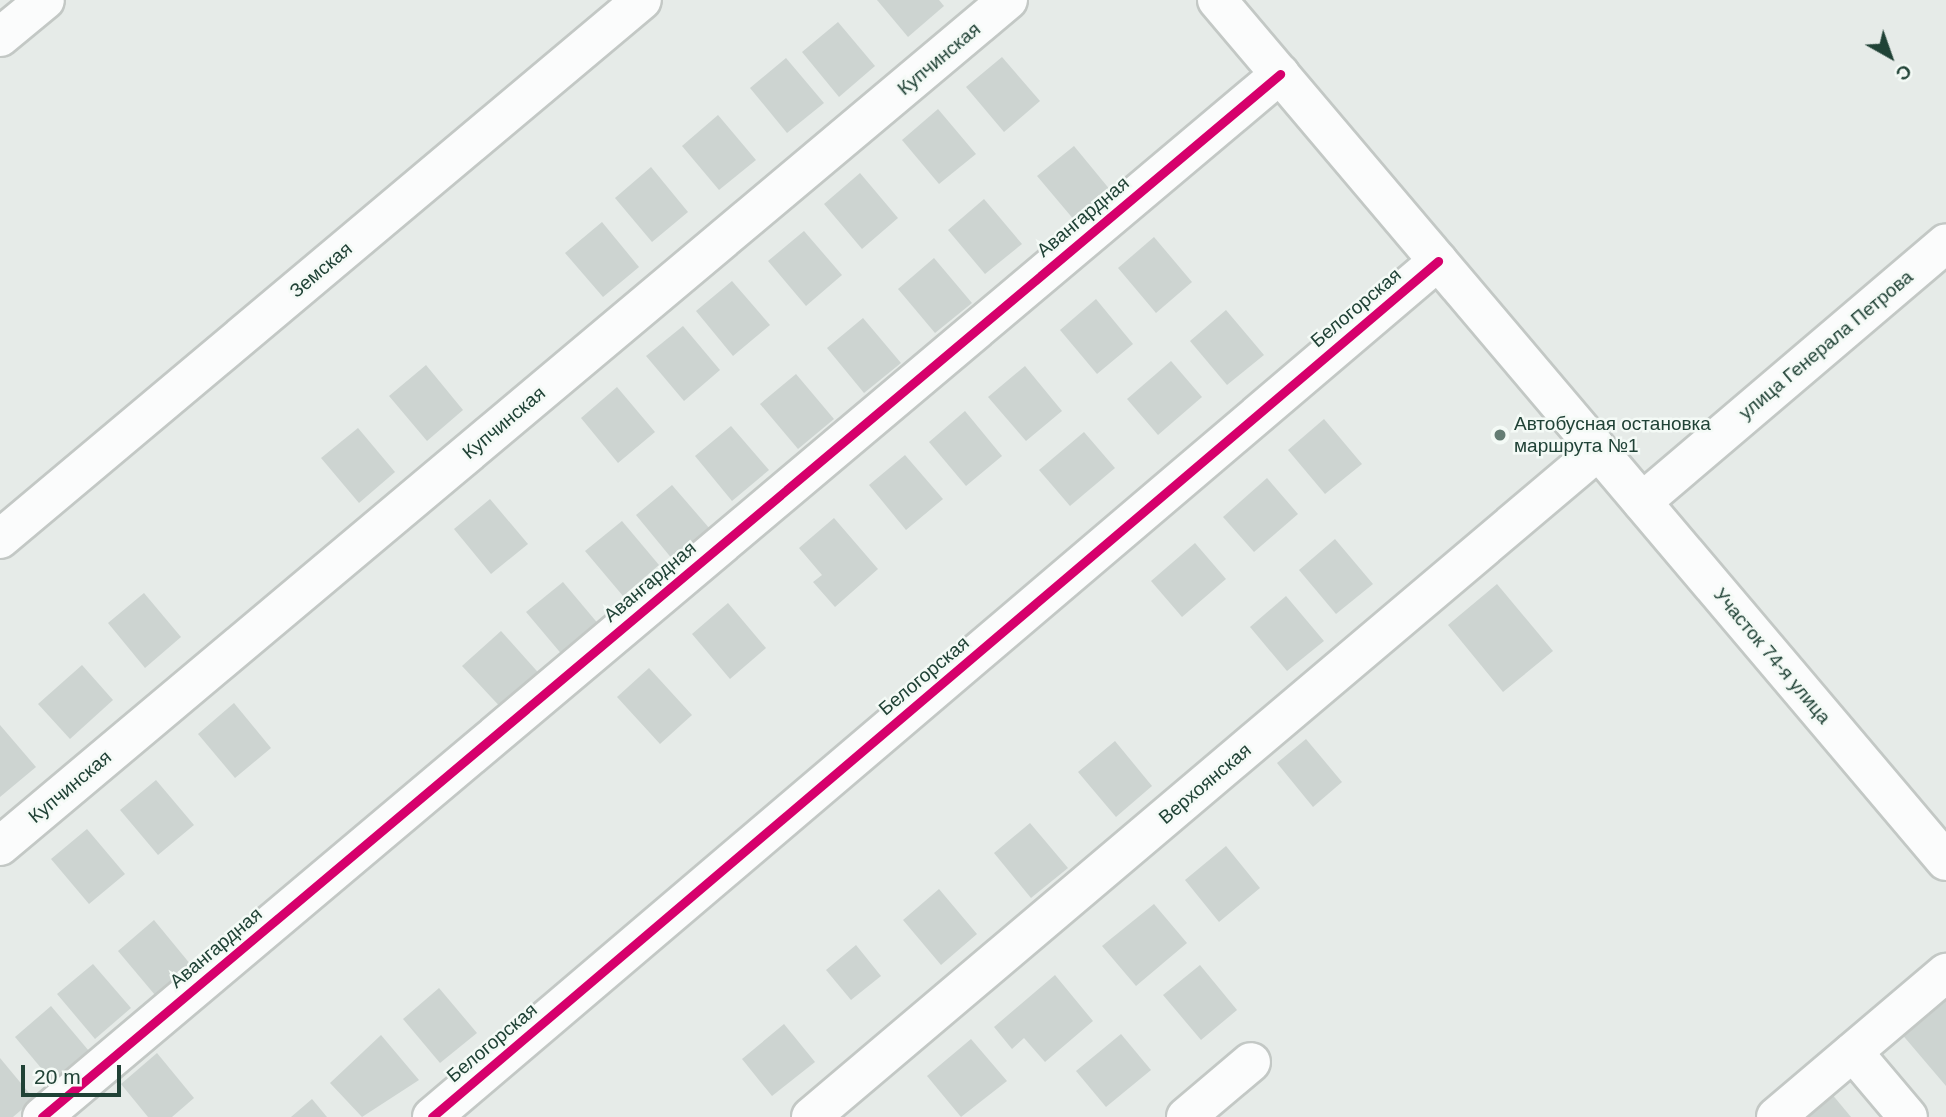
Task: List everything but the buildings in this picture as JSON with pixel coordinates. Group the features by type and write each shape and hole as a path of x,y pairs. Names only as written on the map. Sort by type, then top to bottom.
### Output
{"street":[{"path":"0,37 44,0"},
{"name":"Земская","path":"0,539 642,0"},
{"name":"Купчинская","path":"0,846 1009,0"},
{"name":"Участок 74-я улица","path":"1217,0 1946,861"},
{"name":"Авангардная","path":"42,1117 1280,74"},
{"name":"улица Генерала Петрова","path":"1642,502 1946,243"},
{"name":"Белогорская","path":"432,1117 1438,261"},
{"name":"Верхоянская","path":"811,1117 1598,450"},
{"path":"1776,1117 1946,973"},
{"path":"1853,1052 1908,1117"},
{"path":"1186,1117 1251,1062"}],"cycle path":[{"path":"42,1117 1280,74"},
{"path":"432,1117 1438,261"}],"place":[{"name":"Автобусная остановка маршрута №1","path":"1500,435"}]}
